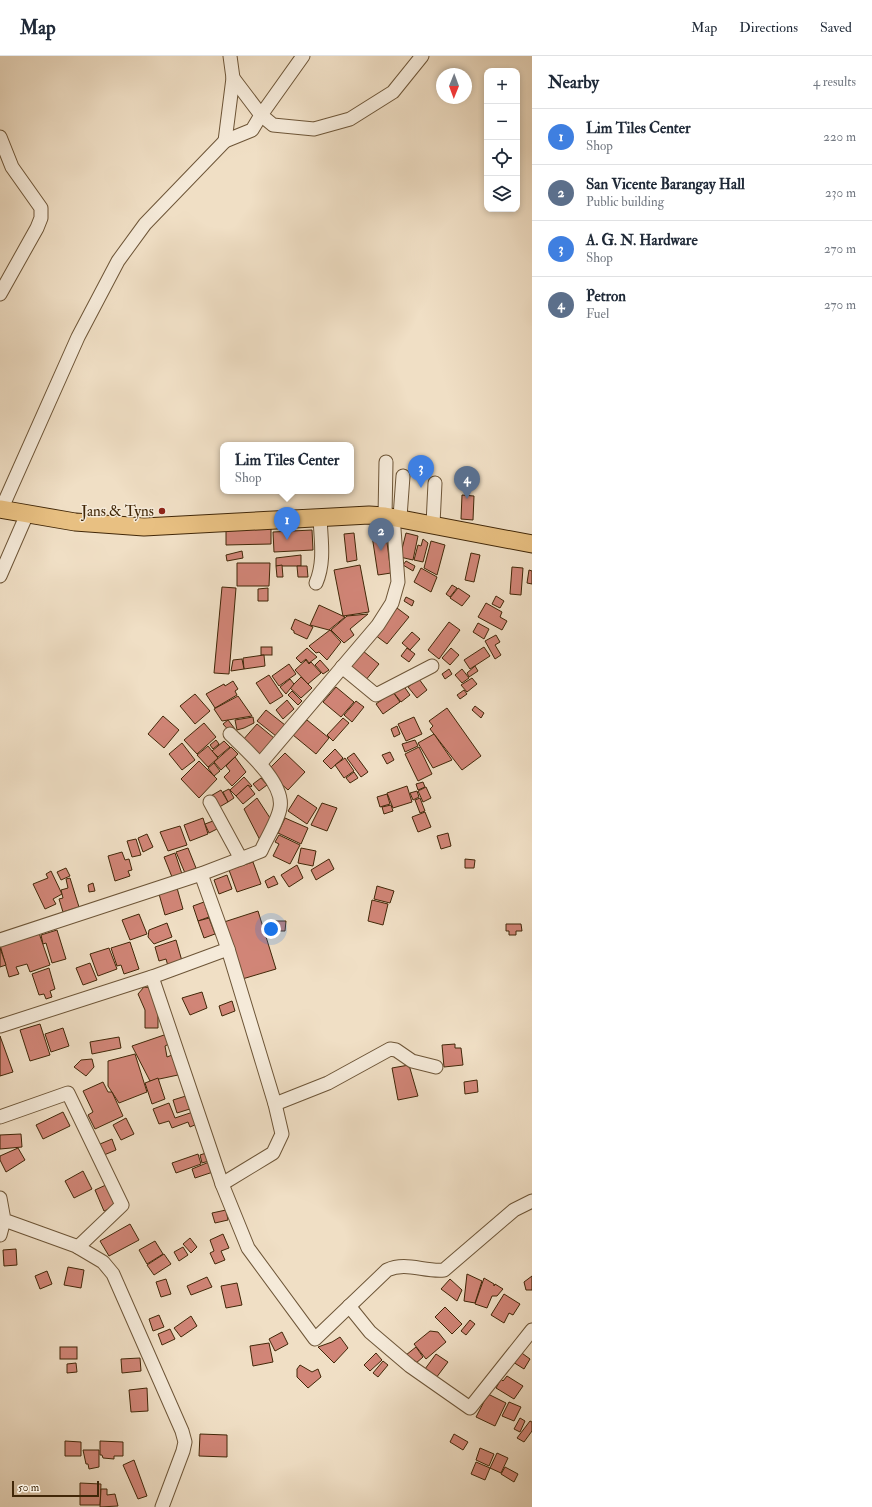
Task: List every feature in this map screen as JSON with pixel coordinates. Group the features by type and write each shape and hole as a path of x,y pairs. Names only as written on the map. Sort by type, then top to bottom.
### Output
{"main road":[{"path":"1,509 75,522 144,527 320,518 393,516 532,544"}],"street":[{"path":"225,141 233,78 230,56"},
{"path":"1,509 78,337 118,262 145,224 225,141 252,130 303,56"},
{"path":"233,78 261,115 273,126 314,129 350,119 393,92 422,56"},
{"path":"0,137 12,167 41,208 37,228 0,294"},
{"path":"260,764 378,625 392,603 398,582 393,516 386,462"},
{"path":"393,516 403,476"},
{"path":"433,524 435,482"},
{"path":"0,576 27,514"},
{"path":"316,583 321,571 322,559 320,518"},
{"path":"342,667 376,695 432,666"},
{"path":"0,940 201,874 261,851 280,809 280,797 276,787 260,764 230,734"},
{"path":"210,802 241,859"},
{"path":"201,874 228,949 275,1104 282,1134 273,1153 222,1184"},
{"path":"0,1026 152,977 228,949"},
{"path":"152,977 222,1184 248,1248 315,1339 386,1270 396,1265 434,1271 444,1270 514,1210 532,1201"},
{"path":"275,1104 328,1083 390,1048 396,1050 412,1061 436,1067"},
{"path":"0,1117 68,1093 122,1205 78,1248"},
{"path":"0,1198 4,1220 0,1235"},
{"path":"4,1220 78,1248 103,1262 113,1274 182,1431 185,1442 162,1507"},
{"path":"348,1306 370,1332 410,1366 470,1408 532,1330"}],"building":[{"path":"462,495 474,496 473,520 461,519"},
{"path":"385,527 391,573 378,575 371,529"},
{"path":"226,528 271,528 271,544 226,545"},
{"path":"312,530 313,550 274,552 273,532"},
{"path":"354,533 357,560 347,562 344,534"},
{"path":"406,533 418,536 413,560 400,557"},
{"path":"423,539 428,543 423,562 414,560 418,545 421,546"},
{"path":"431,541 445,545 437,575 424,568"},
{"path":"242,551 243,558 227,561 226,555"},
{"path":"471,553 480,555 474,582 465,580"},
{"path":"301,555 301,566 276,566 276,558"},
{"path":"406,561 415,566 413,571 403,565"},
{"path":"237,563 270,563 269,586 237,586"},
{"path":"282,565 283,577 277,577 276,566"},
{"path":"360,565 369,612 343,616 334,570"},
{"path":"297,566 307,566 308,577 298,577"},
{"path":"512,567 523,568 521,595 510,594"},
{"path":"421,568 437,577 431,592 414,582"},
{"path":"529,570 532,571 532,584 527,583"},
{"path":"452,585 457,588 450,597 446,594"},
{"path":"222,587 236,588 229,674 214,673"},
{"path":"268,588 268,601 258,601 258,589"},
{"path":"458,588 470,596 462,606 450,598"},
{"path":"496,596 504,601 500,608 492,604"},
{"path":"406,597 414,601 412,606 404,601"},
{"path":"486,603 502,612 500,617 507,621 502,630 478,617"},
{"path":"319,605 345,617 329,630 310,625"},
{"path":"397,608 409,617 387,644 375,635"},
{"path":"368,614 350,629 354,635 344,643 331,630 347,616"},
{"path":"295,619 313,627 307,639 294,633 291,629"},
{"path":"449,622 460,630 439,659 428,650"},
{"path":"478,623 489,629 484,639 473,632"},
{"path":"330,630 341,642 327,660 319,652 316,653 309,646"},
{"path":"412,632 420,639 410,650 402,643"},
{"path":"496,635 500,642 495,645 501,655 495,659 485,641"},
{"path":"261,647 272,647 272,655 261,655"},
{"path":"484,647 490,656 470,669 464,660"},
{"path":"307,648 317,657 309,663 306,659 301,663 296,658"},
{"path":"407,648 415,654 409,662 401,656"},
{"path":"451,648 459,655 450,665 442,658"},
{"path":"363,651 379,664 365,681 349,668"},
{"path":"264,655 265,666 244,669 243,658"},
{"path":"242,659 244,669 231,671 233,660"},
{"path":"306,660 309,664 311,662 321,673 308,684 295,670"},
{"path":"320,660 329,670 323,674 315,665"},
{"path":"289,664 296,674 279,686 272,676"},
{"path":"475,666 478,671 469,677 467,673"},
{"path":"449,669 452,674 445,679 442,674"},
{"path":"462,669 469,678 462,683 455,675"},
{"path":"269,675 283,696 270,704 256,683"},
{"path":"301,677 312,688 301,698 290,688"},
{"path":"472,678 477,684 467,692 461,685"},
{"path":"290,679 294,684 286,694 280,687"},
{"path":"419,679 427,690 417,698 408,687"},
{"path":"233,681 238,689 235,691 237,695 215,708 206,694 224,684 225,686"},
{"path":"403,685 410,695 401,702 393,692"},
{"path":"336,687 354,702 341,717 323,702"},
{"path":"464,690 467,694 460,699 457,695"},
{"path":"292,691 302,701 298,705 288,695"},
{"path":"393,692 400,702 383,714 376,704"},
{"path":"195,694 210,711 195,724 180,706"},
{"path":"238,696 252,716 222,721 214,709"},
{"path":"287,700 294,709 283,719 276,710"},
{"path":"356,701 364,707 352,722 344,715"},
{"path":"475,706 484,713 481,718 472,710"},
{"path":"447,708 481,756 462,770 430,729 433,726 429,721"},
{"path":"266,710 285,725 276,736 257,721"},
{"path":"163,716 179,730 164,748 148,734"},
{"path":"253,717 254,723 237,730 235,720"},
{"path":"414,717 422,734 406,741 398,724"},
{"path":"343,718 349,723 333,741 327,735"},
{"path":"228,720 235,729 231,733 223,724"},
{"path":"307,720 329,738 316,754 293,735"},
{"path":"204,723 216,737 197,754 184,740"},
{"path":"257,724 274,738 259,755 242,741"},
{"path":"397,726 400,734 394,737 391,729"},
{"path":"434,734 452,760 433,768 418,743"},
{"path":"216,740 219,744 213,749 210,745"},
{"path":"415,740 418,746 405,752 402,744"},
{"path":"224,741 230,747 218,757 212,751"},
{"path":"182,743 195,760 182,770 169,754"},
{"path":"208,746 218,758 208,767 197,755"},
{"path":"231,747 238,754 221,770 214,762"},
{"path":"419,747 432,774 418,781 405,754"},
{"path":"335,749 343,758 331,769 323,761"},
{"path":"390,752 394,760 387,764 382,755"},
{"path":"285,753 305,772 288,790 267,771"},
{"path":"354,753 368,772 361,777 347,758"},
{"path":"235,757 246,772 232,786 224,777 230,771 226,766"},
{"path":"345,758 354,771 344,778 335,765"},
{"path":"199,761 217,779 199,798 181,779"},
{"path":"214,763 220,771 214,776 208,768"},
{"path":"354,772 358,778 350,783 346,778"},
{"path":"244,777 252,786 251,787 248,785 236,796 230,790"},
{"path":"261,778 267,785 259,791 253,784"},
{"path":"423,782 425,787 418,790 416,784"},
{"path":"248,785 255,794 243,804 236,796"},
{"path":"407,786 412,802 393,808 387,793"},
{"path":"426,787 431,798 423,802 418,791"},
{"path":"229,789 234,798 228,802 223,792"},
{"path":"221,790 228,802 216,809 209,797"},
{"path":"417,791 419,797 413,800 410,793"},
{"path":"387,794 390,804 380,807 377,797"},
{"path":"298,795 317,808 307,824 288,811"},
{"path":"257,798 272,821 261,842 244,809"},
{"path":"420,798 425,811 420,813 415,800"},
{"path":"322,803 337,808 327,831 311,825"},
{"path":"391,805 393,811 384,814 382,807"},
{"path":"425,812 431,827 418,832 412,817"},
{"path":"203,818 208,834 190,841 184,825"},
{"path":"285,818 308,828 301,844 278,833"},
{"path":"213,821 217,829 209,833 205,824"},
{"path":"180,826 187,845 168,851 160,832"},
{"path":"448,833 451,846 441,849 437,836"},
{"path":"147,834 153,847 143,852 138,838"},
{"path":"279,835 300,845 290,864 273,856 279,844 275,842"},
{"path":"136,839 141,855 132,857 127,841"},
{"path":"188,848 196,868 185,873 176,852"},
{"path":"301,848 316,851 313,866 298,863"},
{"path":"122,852 125,860 129,859 132,870 128,871 130,876 115,881 108,856"},
{"path":"175,853 182,874 172,877 164,857"},
{"path":"329,859 334,869 316,880 311,870"},
{"path":"465,859 475,860 474,868 465,868"},
{"path":"253,862 261,884 237,892 229,870"},
{"path":"297,865 303,878 289,887 281,875"},
{"path":"66,868 70,876 61,880 57,872"},
{"path":"51,871 62,894 53,899 56,904 45,909 33,884 48,878 46,874"},
{"path":"227,875 232,889 219,894 214,880"},
{"path":"274,876 278,884 268,888 265,881"},
{"path":"70,878 79,907 63,912 59,899 63,898 61,890 68,888 66,879"},
{"path":"93,883 95,891 89,892 88,885"},
{"path":"377,886 394,891 390,903 374,899"},
{"path":"177,888 183,909 165,915 159,894"},
{"path":"372,900 388,904 383,925 368,921"},
{"path":"204,902 209,917 198,921 193,906"},
{"path":"258,911 276,969 239,980 221,923"},
{"path":"139,914 147,934 130,940 122,920"},
{"path":"209,918 215,934 204,938 198,921"},
{"path":"272,921 286,921 285,931 272,931"},
{"path":"167,923 172,937 154,944 148,937 149,930"},
{"path":"506,924 521,924 522,931 516,931 516,935 509,935 509,931 506,931"},
{"path":"57,930 66,959 52,963 46,943 43,944 41,935"},
{"path":"39,933 50,965 30,972 27,964 16,967 19,974 9,977 0,945"},
{"path":"176,940 182,961 168,966 166,959 159,961 155,947"},
{"path":"130,942 139,969 124,974 121,965 117,966 111,948"},
{"path":"0,948 6,965 0,967"},
{"path":"109,948 117,969 98,976 90,954"},
{"path":"90,963 97,980 83,985 76,968"},
{"path":"49,968 55,989 50,991 52,997 46,999 44,994 39,995 32,974"},
{"path":"144,987 152,988 158,1008 158,1028 145,1028 145,1010 138,994"},
{"path":"202,992 207,1008 190,1015 182,998"},
{"path":"232,1001 235,1011 222,1016 219,1006"},
{"path":"40,1024 50,1055 30,1061 20,1030"},
{"path":"63,1028 69,1046 51,1052 45,1034"},
{"path":"167,1034 171,1043 165,1046 167,1057 172,1055 178,1075 150,1081 132,1046"},
{"path":"0,1036 13,1072 0,1076"},
{"path":"119,1037 121,1048 92,1054 90,1042"},
{"path":"455,1044 455,1048 461,1048 463,1065 444,1067 442,1045"},
{"path":"135,1054 147,1092 119,1103 108,1086 108,1061"},
{"path":"92,1059 94,1067 86,1076 74,1067 81,1060"},
{"path":"409,1065 418,1096 398,1100 392,1068"},
{"path":"158,1078 165,1099 152,1104 145,1083"},
{"path":"477,1080 478,1092 465,1094 464,1082"},
{"path":"103,1082 108,1092 112,1092 123,1116 95,1129 88,1115 93,1112 83,1091"},
{"path":"189,1095 193,1108 177,1113 173,1100"},
{"path":"169,1103 175,1118 193,1112 197,1124 190,1127 188,1122 172,1128 169,1121 159,1124 153,1109"},
{"path":"63,1112 70,1126 43,1139 36,1125"},
{"path":"126,1118 134,1134 121,1140 113,1125"},
{"path":"21,1134 22,1147 0,1149 0,1135"},
{"path":"112,1139 116,1150 104,1155 100,1144"},
{"path":"18,1148 25,1160 6,1172 0,1160 0,1156"},
{"path":"209,1152 212,1160 202,1163 200,1155"},
{"path":"198,1154 201,1164 176,1173 172,1163"},
{"path":"209,1162 213,1172 195,1178 192,1169"},
{"path":"83,1171 92,1189 74,1198 65,1181"},
{"path":"108,1184 118,1205 104,1211 95,1190"},
{"path":"226,1210 228,1220 215,1223 212,1213"},
{"path":"130,1224 139,1240 109,1256 100,1241"},
{"path":"223,1234 229,1248 221,1251 225,1260 215,1264 210,1253 214,1251 210,1240"},
{"path":"190,1238 197,1247 191,1253 183,1244"},
{"path":"155,1241 163,1254 147,1264 139,1250"},
{"path":"183,1247 188,1255 179,1261 174,1252"},
{"path":"16,1249 17,1265 4,1266 3,1250"},
{"path":"164,1254 171,1264 154,1275 147,1265"},
{"path":"68,1267 84,1270 81,1288 64,1285"},
{"path":"47,1271 52,1284 40,1289 35,1276"},
{"path":"467,1274 482,1281 475,1303 464,1301"},
{"path":"532,1276 532,1290 526,1290 524,1282"},
{"path":"207,1277 212,1287 191,1295 187,1286"},
{"path":"484,1278 494,1284 494,1286 495,1284 503,1289 497,1296 492,1296 487,1308 475,1304"},
{"path":"166,1279 171,1294 161,1297 156,1282"},
{"path":"450,1279 462,1290 457,1301 441,1289"},
{"path":"237,1283 242,1305 226,1308 221,1286"},
{"path":"504,1294 520,1304 513,1315 509,1313 504,1323 491,1315"},
{"path":"445,1307 462,1324 452,1334 435,1317"},
{"path":"159,1315 164,1327 153,1331 149,1319"},
{"path":"191,1316 197,1326 181,1337 174,1328"},
{"path":"470,1320 475,1324 466,1335 461,1331"},
{"path":"170,1329 175,1339 162,1345 158,1334"},
{"path":"430,1331 438,1332 446,1342 426,1359 414,1344"},
{"path":"282,1332 288,1344 275,1351 269,1339"},
{"path":"340,1337 348,1348 334,1363 318,1347 332,1342"},
{"path":"269,1343 273,1362 253,1366 250,1346"},
{"path":"60,1347 77,1347 77,1359 60,1359"},
{"path":"416,1347 423,1357 415,1364 406,1355"},
{"path":"519,1351 530,1359 524,1369 513,1362"},
{"path":"376,1353 382,1360 370,1371 364,1365"},
{"path":"436,1354 448,1362 436,1378 425,1369"},
{"path":"140,1358 141,1371 122,1373 121,1359"},
{"path":"383,1361 388,1365 378,1377 373,1373"},
{"path":"76,1363 77,1372 67,1373 67,1364"},
{"path":"300,1365 312,1372 318,1369 321,1377 308,1388 297,1377 297,1369"},
{"path":"507,1376 523,1386 514,1399 496,1388 501,1379 503,1381"},
{"path":"147,1388 148,1411 131,1412 129,1390"},
{"path":"488,1394 506,1403 495,1426 476,1417"},
{"path":"509,1402 521,1407 514,1421 502,1416"},
{"path":"520,1418 525,1421 520,1432 514,1429"},
{"path":"530,1421 532,1422 532,1431 524,1442 517,1438"},
{"path":"200,1434 227,1435 227,1457 199,1456"},
{"path":"454,1434 468,1442 463,1450 450,1442"},
{"path":"65,1441 81,1442 81,1456 65,1456"},
{"path":"100,1441 123,1442 123,1456 114,1456 114,1459 103,1458 102,1455 100,1455"},
{"path":"480,1448 494,1454 489,1466 476,1460"},
{"path":"83,1450 99,1450 99,1467 89,1469 88,1464 86,1464"},
{"path":"497,1453 508,1458 501,1473 490,1468"},
{"path":"134,1460 147,1496 138,1499 123,1465"},
{"path":"476,1462 490,1468 485,1480 471,1474"},
{"path":"505,1467 518,1474 514,1482 501,1474"},
{"path":"80,1483 101,1484 100,1505 80,1505"},
{"path":"101,1489 107,1489 107,1495 115,1494 118,1506 100,1507"}],"place":[{"name":"A. G. N. Hardware","path":"421,488"},
{"name":"Petron","path":"467,499"},
{"name":"Jans & Tyns","path":"162,511"},
{"name":"Lim Tiles Center","path":"287,540"},
{"name":"San Vicente Barangay Hall","path":"381,551"}]}
